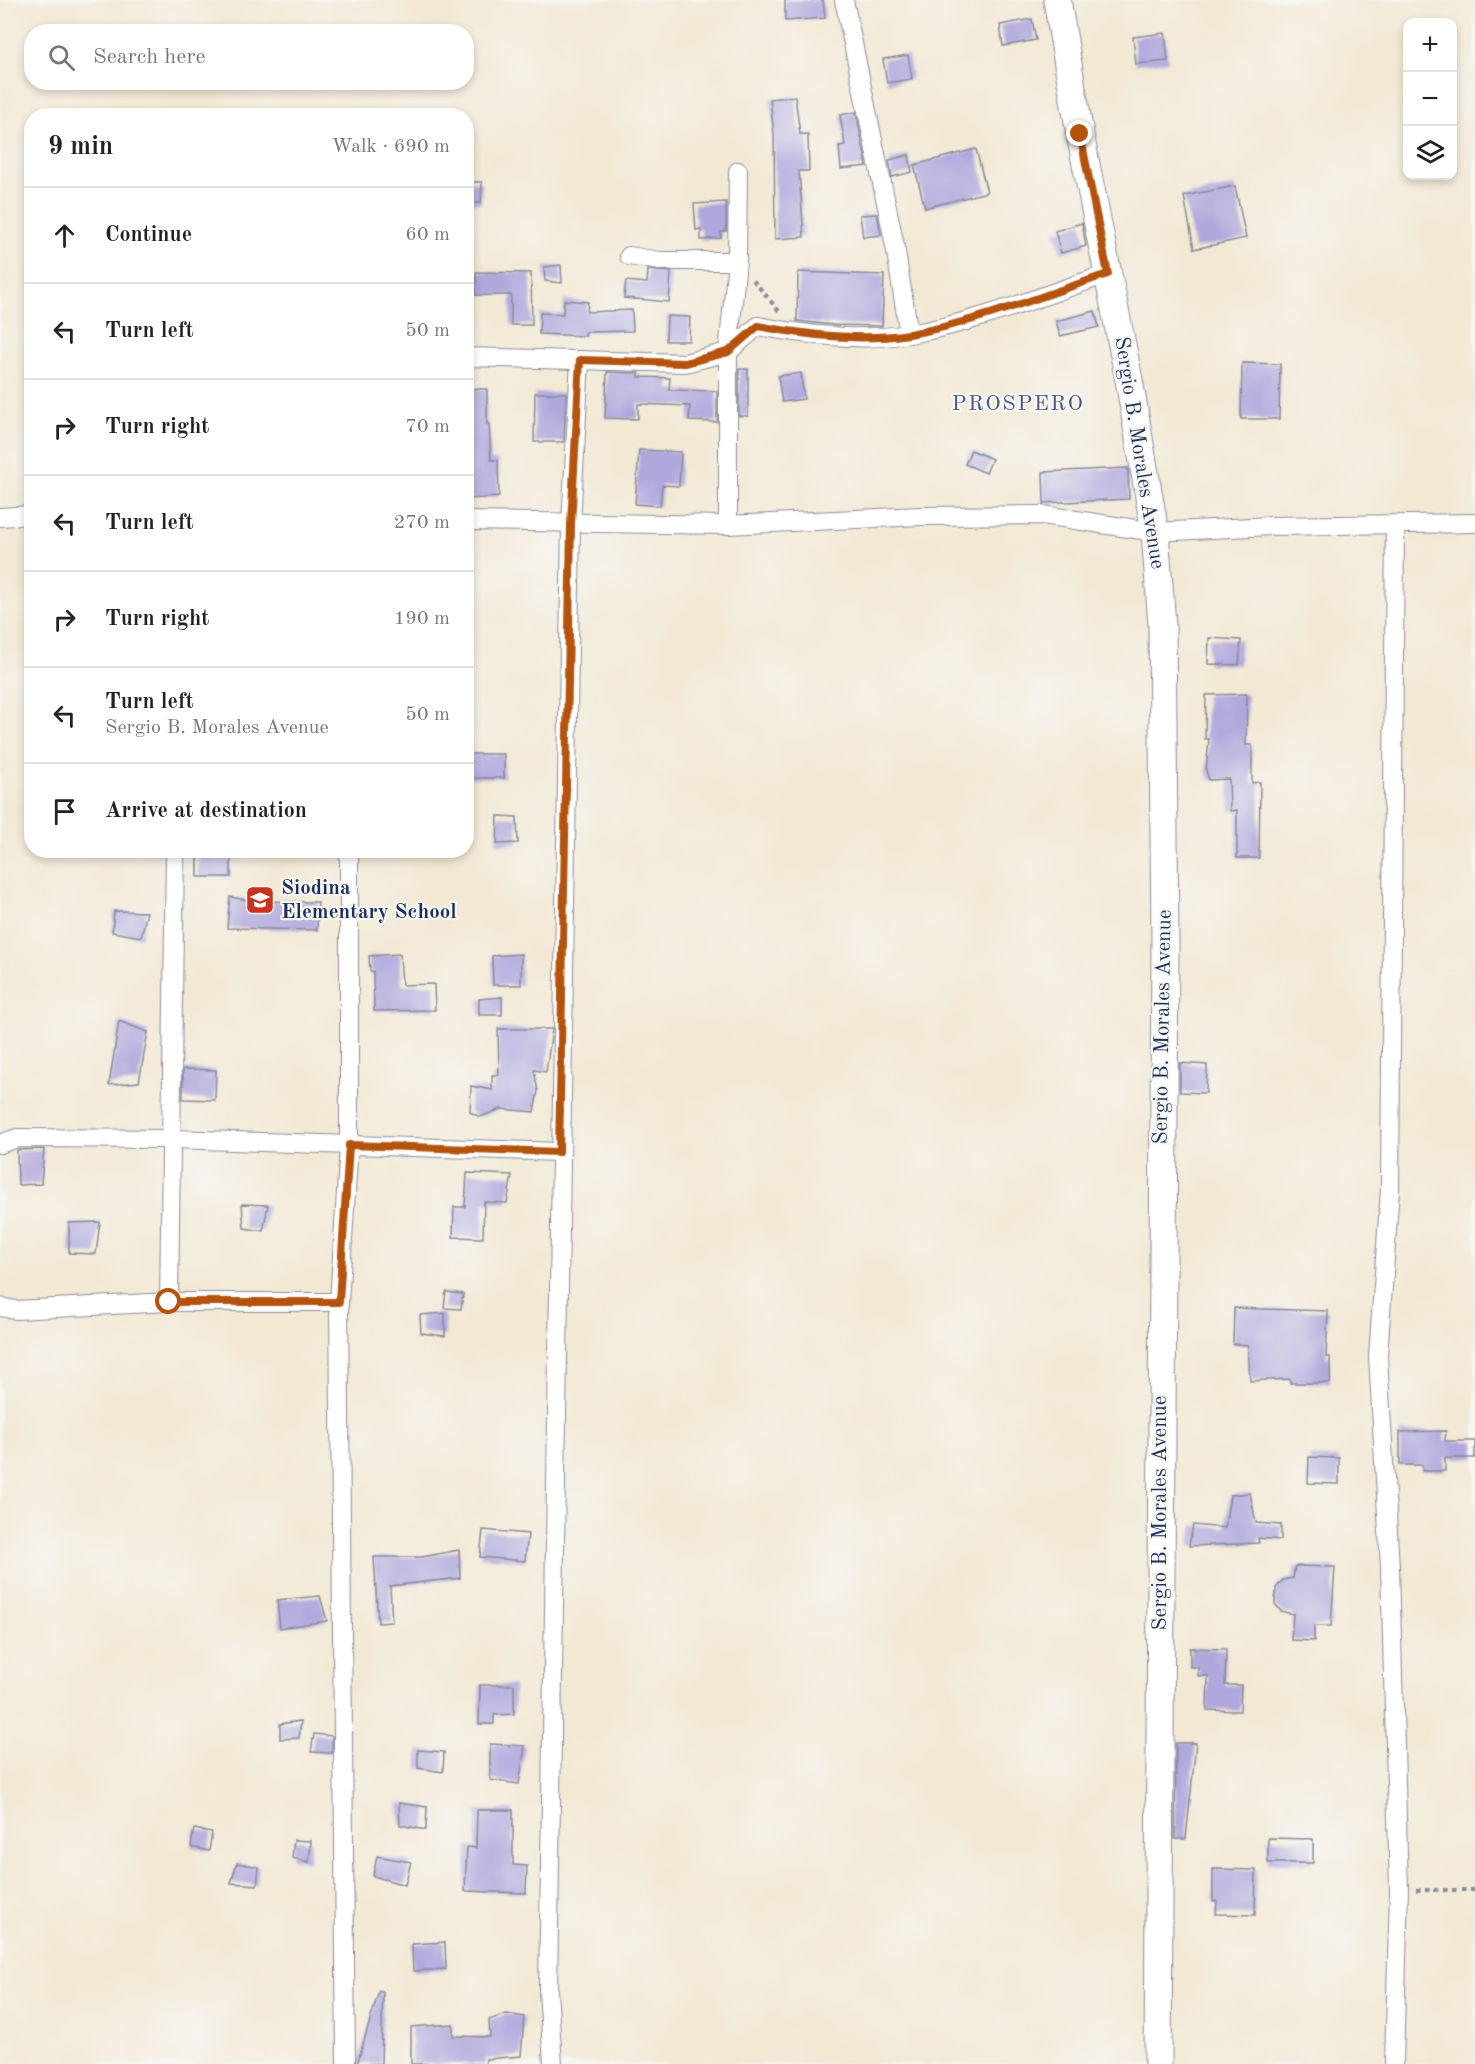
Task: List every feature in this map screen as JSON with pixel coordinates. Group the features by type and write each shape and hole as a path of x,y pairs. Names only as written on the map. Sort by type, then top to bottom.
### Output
{"main road":[{"name":"Sergio B. Morales Avenue","path":"1057,0 1155,532 1162,625 1165,736 1158,2064"}],"street":[{"path":"844,0 895,246 909,334"},
{"path":"728,525 728,352 737,261 738,171"},
{"path":"629,256 660,261 737,261"},
{"path":"474,357 685,363 728,352 758,326 798,333 858,336 909,334 987,314 1108,274"},
{"path":"553,2064 548,1991 559,1152 571,524 580,360"},
{"path":"474,521 728,525 920,516 1043,515 1155,532 1270,526 1475,523"},
{"path":"0,517 24,516"},
{"path":"1394,2064 1399,1890 1390,1567 1378,1356 1391,1178 1395,525"},
{"path":"169,1302 175,858"},
{"path":"346,2064 339,1302 349,1145 349,858"},
{"path":"0,1144 17,1138 172,1139 559,1152"},
{"path":"0,1307 16,1310 169,1302 339,1302"}],"path":[{"path":"737,261 798,333"},
{"path":"1399,1890 1475,1890"}],"building":[{"path":"785,0 823,0 825,18 785,21"},
{"path":"1032,19 1036,40 1003,46 1000,25"},
{"path":"1165,33 1168,61 1136,64 1133,37"},
{"path":"908,55 912,79 887,83 883,59"},
{"path":"795,96 800,134 808,134 809,171 799,171 804,237 775,239 774,135 770,99"},
{"path":"856,112 867,166 841,169 839,146 845,145 840,115"},
{"path":"976,149 987,192 925,208 914,165"},
{"path":"909,155 912,172 892,177 889,160"},
{"path":"474,182 482,182 481,203 474,203"},
{"path":"1235,186 1246,238 1194,249 1184,196"},
{"path":"726,202 726,231 721,232 721,238 701,240 701,229 696,230 694,204"},
{"path":"877,214 881,235 863,237 860,215"},
{"path":"1082,223 1086,246 1061,253 1055,231"},
{"path":"561,265 562,283 545,281 544,267"},
{"path":"648,270 671,272 669,302 624,298 626,281 647,283"},
{"path":"476,272 531,273 532,325 511,325 511,295 475,295"},
{"path":"798,272 884,275 882,326 834,325 797,321"},
{"path":"564,300 588,302 587,312 632,310 633,331 586,332 585,336 539,334 540,313 563,314"},
{"path":"1095,311 1099,327 1060,336 1056,321"},
{"path":"667,316 690,317 689,341 666,341"},
{"path":"1242,363 1280,364 1279,419 1241,419"},
{"path":"739,369 748,369 748,416 739,416"},
{"path":"607,372 639,373 639,377 670,378 669,390 717,391 717,422 689,421 690,406 638,404 638,419 605,418"},
{"path":"801,373 804,399 782,402 778,376"},
{"path":"474,389 487,389 487,424 489,424 491,460 498,460 499,497 474,499"},
{"path":"535,393 566,393 564,442 534,442"},
{"path":"639,450 681,452 679,486 662,485 660,506 635,504"},
{"path":"971,450 992,459 986,473 965,464"},
{"path":"1128,468 1129,499 1044,503 1043,472"},
{"path":"1209,638 1241,640 1239,665 1208,664"},
{"path":"1247,694 1246,745 1252,745 1252,783 1260,782 1259,858 1237,858 1237,810 1230,811 1229,779 1209,780 1206,770 1209,739 1205,739 1206,695"},
{"path":"474,754 504,754 504,778 474,778"},
{"path":"498,816 517,817 518,843 497,844"},
{"path":"198,858 231,858 231,877 198,877"},
{"path":"230,897 253,901 318,902 317,930 227,928"},
{"path":"114,911 147,912 141,937 112,932"},
{"path":"400,954 402,985 434,984 435,1010 374,1011 373,971 370,971 369,956"},
{"path":"521,954 521,985 493,985 492,956"},
{"path":"502,997 502,1015 479,1015 479,999"},
{"path":"119,1021 148,1032 139,1082 109,1085"},
{"path":"498,1029 552,1029 546,1072 534,1070 538,1091 534,1112 501,1109 480,1117 470,1112 471,1086 492,1090 492,1075 499,1075"},
{"path":"1180,1063 1207,1065 1206,1093 1180,1092"},
{"path":"183,1069 216,1070 215,1100 183,1099"},
{"path":"44,1149 41,1184 18,1185 17,1150"},
{"path":"467,1173 512,1175 507,1203 484,1202 483,1238 453,1237 454,1207 465,1207"},
{"path":"242,1204 268,1205 263,1231 244,1228"},
{"path":"100,1222 96,1254 69,1253 69,1223"},
{"path":"446,1292 463,1294 461,1309 444,1308"},
{"path":"1234,1308 1328,1311 1326,1357 1330,1357 1330,1383 1290,1383 1290,1379 1250,1381 1248,1345 1233,1344"},
{"path":"445,1313 445,1336 421,1333 420,1315"},
{"path":"1446,1431 1445,1441 1475,1441 1475,1458 1445,1458 1445,1471 1422,1471 1422,1465 1400,1465 1400,1432"},
{"path":"1309,1457 1339,1458 1339,1484 1308,1483"},
{"path":"1250,1493 1256,1523 1281,1525 1281,1540 1258,1538 1259,1543 1189,1546 1193,1525 1225,1528 1230,1495"},
{"path":"483,1530 528,1534 525,1561 480,1557"},
{"path":"459,1550 460,1578 390,1586 392,1622 378,1623 374,1557 422,1557"},
{"path":"1295,1566 1335,1567 1331,1626 1314,1626 1314,1641 1291,1640 1293,1614 1281,1611 1275,1604 1276,1588 1283,1580 1293,1578"},
{"path":"320,1596 327,1621 280,1628 277,1600"},
{"path":"1190,1648 1226,1649 1225,1685 1241,1685 1240,1711 1207,1710 1208,1676 1198,1676 1198,1667 1190,1667"},
{"path":"480,1685 514,1685 514,1714 494,1715 494,1724 479,1724"},
{"path":"301,1721 299,1738 280,1739 280,1724"},
{"path":"314,1734 332,1736 332,1753 311,1752"},
{"path":"1176,1743 1196,1743 1186,1839 1175,1839"},
{"path":"490,1744 525,1746 519,1784 490,1780"},
{"path":"418,1750 444,1752 443,1772 418,1768"},
{"path":"399,1803 427,1807 426,1830 400,1825"},
{"path":"477,1810 513,1810 513,1865 527,1866 526,1893 465,1891 467,1847 476,1848"},
{"path":"194,1829 212,1832 209,1851 191,1847"},
{"path":"1268,1838 1313,1839 1313,1863 1268,1863"},
{"path":"294,1840 311,1841 309,1862 292,1858"},
{"path":"377,1856 411,1862 405,1885 373,1876"},
{"path":"237,1863 259,1867 257,1885 231,1883"},
{"path":"1213,1869 1256,1870 1255,1915 1216,1914 1217,1901 1213,1901"},
{"path":"445,1942 446,1969 413,1971 412,1944"},
{"path":"379,1991 383,1992 381,2064 357,2064"},
{"path":"506,2014 524,2017 521,2056 486,2059 486,2064 411,2064 411,2027 453,2024 453,2036 490,2037 489,2020"}],"place":[{"name":"Siodina Elementary School","path":"260,900"}],"district":[{"name":"PROSPERO","path":"1018,404"}],"route":[{"path":"169,1302 339,1302 349,1145 559,1152 571,524 580,360 685,363 728,352 758,326 798,333 837,336 909,334 987,314 1108,274 1080,134"}]}
